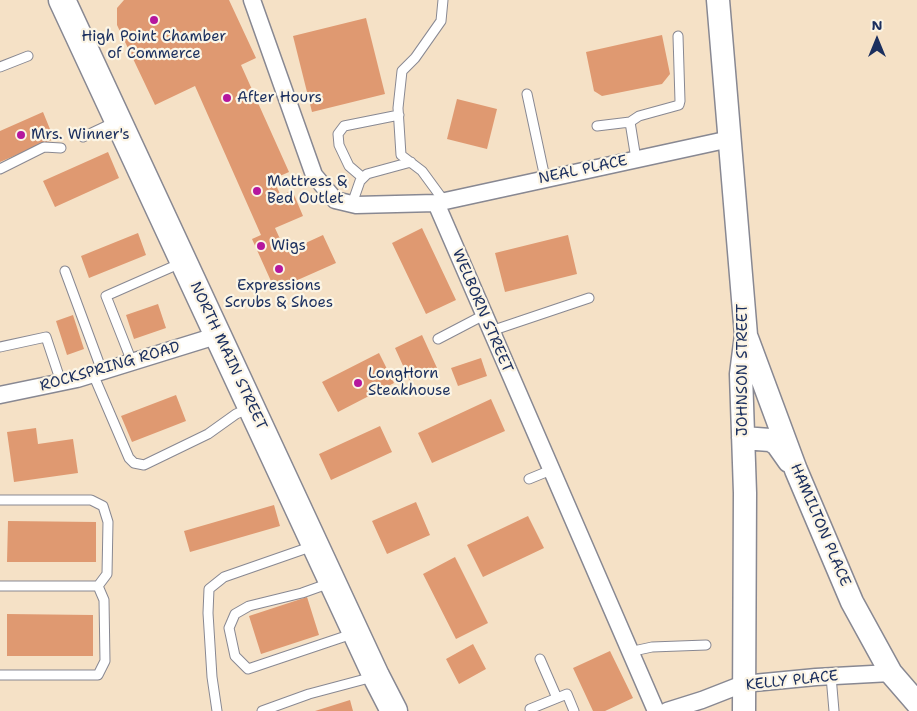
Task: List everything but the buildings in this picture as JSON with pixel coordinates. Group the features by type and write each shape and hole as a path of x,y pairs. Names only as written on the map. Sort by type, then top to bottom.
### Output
{"main road":[{"name":"NORTH MAIN STREET","path":"62,0 219,335 315,546 394,711"}],"street":[{"path":"252,0 314,175 334,200 352,204 440,202"},
{"name":"JOHNSON STREET","path":"718,0 746,335 741,374 745,493 744,711"},
{"name":"NEAL PLACE","path":"440,202 730,139"},
{"name":"WELBORN STREET","path":"440,202 484,315 656,711"},
{"name":"ROCKSPRING ROAD","path":"0,395 61,382 219,335"},
{"name":"HAMILTON PLACE","path":"746,335 796,470 852,602 891,673 917,703"},
{"path":"743,438 770,440 777,444 796,470"},
{"name":"KELLY PLACE","path":"667,711 744,684 891,673"}],"lane":[{"path":"440,202 422,172 401,155 399,115 402,71 441,21 443,0"},
{"path":"597,126 630,122 639,116 679,105 678,36"},
{"path":"0,67 28,56"},
{"path":"526,94 546,178"},
{"path":"363,178 349,166 339,145 338,134 344,126 399,115"},
{"path":"83,137 118,121"},
{"path":"630,122 636,159"},
{"path":"0,169 44,147 61,148"},
{"path":"352,204 363,178 367,174 411,162"},
{"path":"132,362 106,296 184,262"},
{"path":"65,271 97,372 129,458 134,464 144,464 208,434 236,414 252,407"},
{"path":"491,331 589,298"},
{"path":"438,339 484,315"},
{"path":"0,347 46,337 61,382"},
{"path":"529,479 551,470"},
{"path":"0,500 91,500 103,506 108,522 107,574 98,586"},
{"path":"218,711 212,677 208,613 209,589 224,577 315,546"},
{"path":"332,582 249,606 235,614 229,628 235,656 248,669 356,633"},
{"path":"0,586 98,586"},
{"path":"0,675 98,675 105,660 105,628 104,600 98,586"},
{"path":"629,652 652,647 706,645"},
{"path":"540,659 557,698"},
{"path":"262,711 309,694 376,676"},
{"path":"831,676 834,711"},
{"path":"531,711 530,709 567,694 574,711"}],"place":[{"name":"High Point Chamber of Commerce","path":"154,20"},
{"name":"After Hours","path":"227,98"},
{"name":"Mrs. Winner's","path":"21,135"},
{"name":"Mattress & Bed Outlet","path":"257,191"},
{"name":"Wigs","path":"261,246"},
{"name":"Expressions Scrubs & Shoes","path":"279,269"},
{"name":"LongHorn Steakhouse","path":"358,383"}]}
